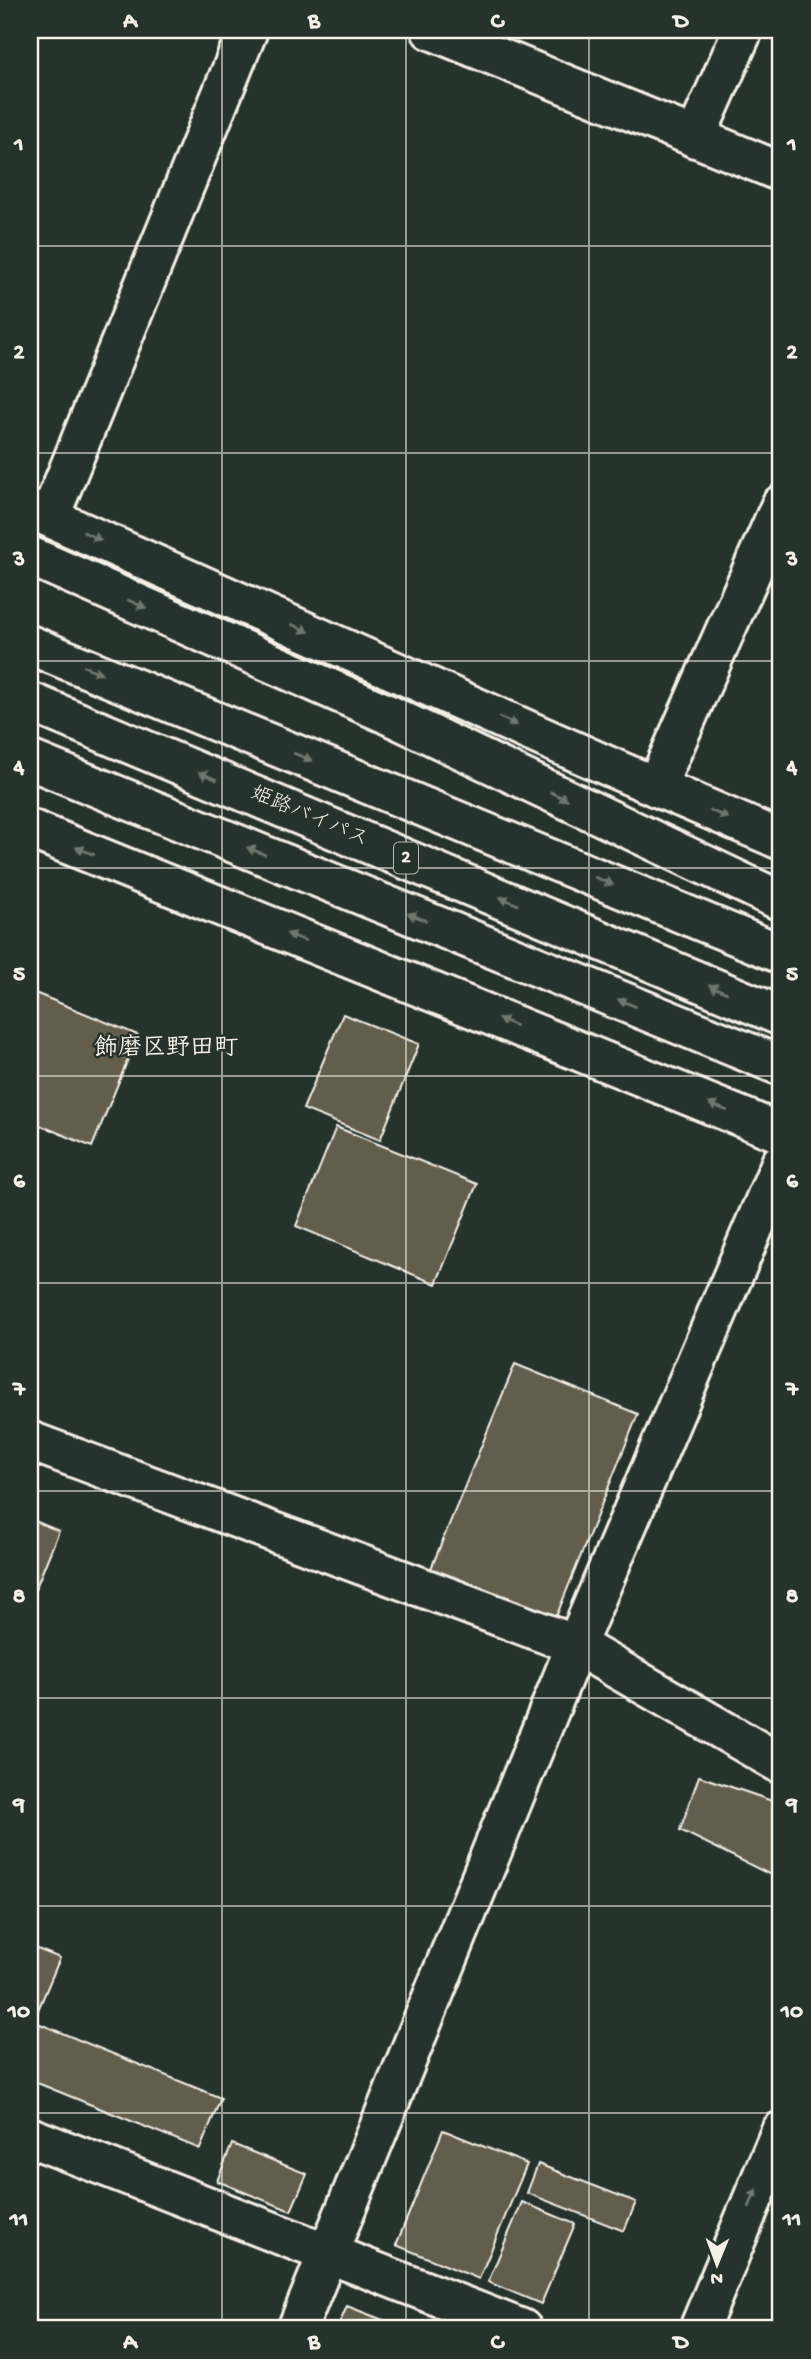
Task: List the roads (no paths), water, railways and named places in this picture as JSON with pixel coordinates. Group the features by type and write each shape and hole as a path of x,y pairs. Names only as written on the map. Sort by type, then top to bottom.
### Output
{"main road":[{"path":"248,30 40,513 781,840"},
{"path":"431,30 781,172"},
{"path":"695,138 743,30"},
{"path":"656,787 781,505"},
{"path":"30,556 387,714 781,901"},
{"path":"30,645 781,954"},
{"name":"姫路バイパス","path":"30,702 781,1016"},
{"path":"30,760 781,1066"},
{"path":"30,829 781,1133"},
{"path":"297,2329 576,1646 781,1163"},
{"path":"30,1441 576,1646 781,1764"},
{"path":"699,2329 781,2131"},
{"path":"30,2137 522,2329"}],"district":[{"name":"飾磨区野田町","path":"166,1049"}]}
